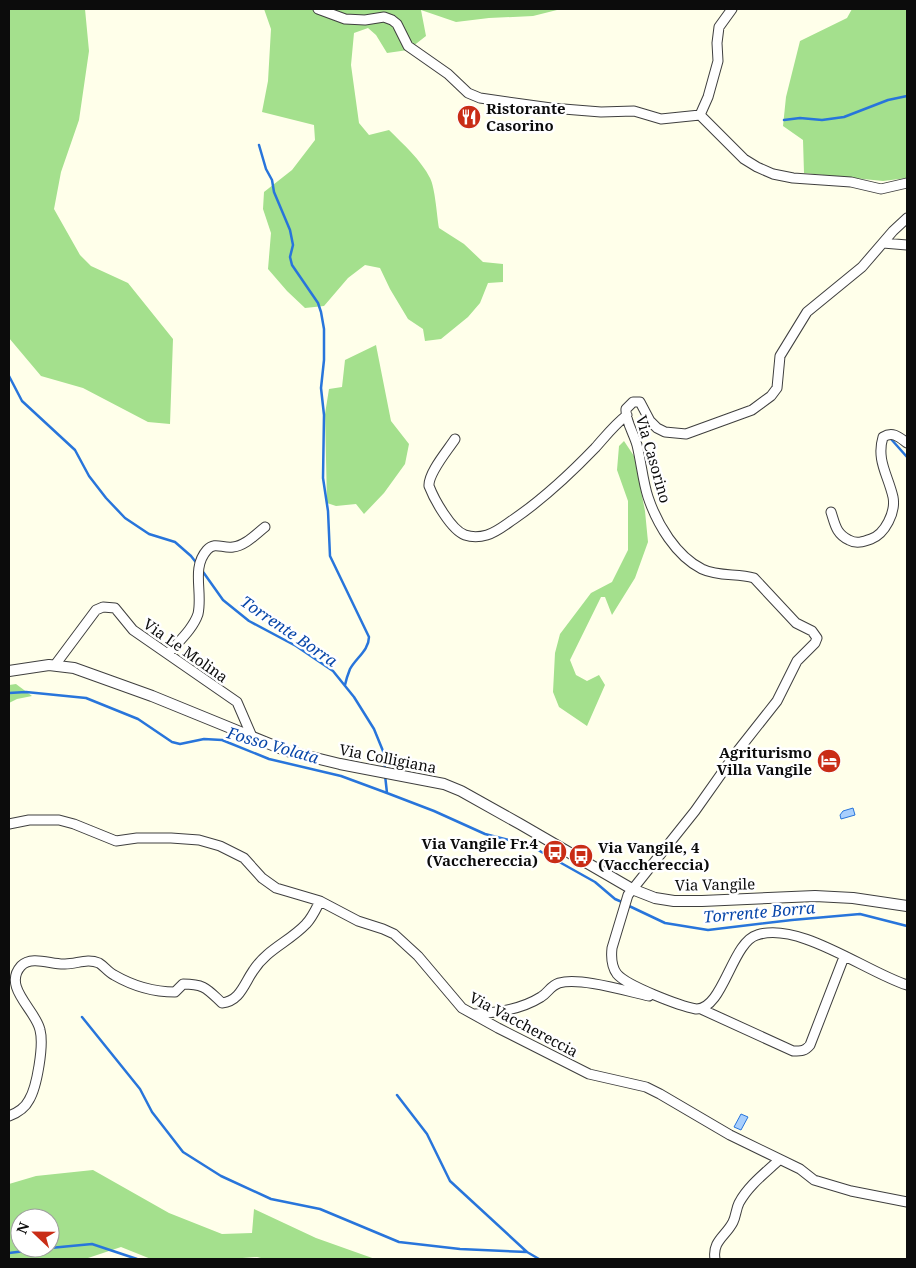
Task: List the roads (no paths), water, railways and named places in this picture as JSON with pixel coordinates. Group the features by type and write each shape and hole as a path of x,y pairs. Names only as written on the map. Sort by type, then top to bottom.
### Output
{"street":[{"path":"318,9 345,19 365,20 384,17 392,20 397,24 408,46 448,74 468,93 480,98 551,108 601,112 634,112 661,119 700,114"},
{"path":"700,114 708,97 718,61 717,43 719,26 732,9"},
{"path":"700,114 744,159 773,174 851,182 881,189 907,183"},
{"name":"Via Casorino","path":"630,892 695,811 736,753 777,701 797,661 815,644 817,638 812,630 796,623 754,578 712,573 701,569 685,557 670,540 648,496 634,433 626,409 633,402 640,402 652,424 657,428 665,432 686,434 752,410 771,396 777,388 780,356 807,312 862,267 907,218"},
{"path":"883,243 907,245"},
{"path":"455,439 432,474 429,486 454,528 465,535 479,536 499,530 529,509 562,480 627,415"},
{"path":"830,512 837,532 850,541 861,543 876,538 885,528 890,518 893,499 882,462 880,448 883,437 894,434 907,443"},
{"path":"168,654 191,627 198,613 198,572 200,560 208,549 215,545 232,548 243,544 265,527"},
{"name":"Via Le Molina","path":"55,665 96,610 103,607 115,608 133,630 237,702 253,739"},
{"name":"Via Colligiana","path":"9,671 46,665 74,668 159,700 253,739 303,756 444,784 461,791 630,892"},
{"name":"Via Vacchereccia","path":"9,824 29,820 59,820 116,841 137,838 171,838 208,842 244,858 262,878 276,888 320,900 358,921 394,934 418,956 456,1003 498,1028 589,1074 646,1087 730,1135 800,1170 814,1180 851,1191 907,1202"},
{"path":"630,892 612,948 612,964 622,979 664,999 689,1008 701,1009 794,1050 806,1050 810,1045 844,957"},
{"name":"Via Vangile","path":"630,892 674,901 815,896 853,898 907,906"},
{"path":"9,1116 19,1112 29,1101 34,1090 42,1048 40,1028 27,1003 20,995 16,984 17,973 22,965 32,961 64,964 88,961 99,964 114,975 142,988 175,992 182,984 191,984 210,990 222,1003 230,1002 239,994 253,971 270,951 306,924 320,900"},
{"path":"701,1009 708,1004 723,983 742,946 757,934 769,933 798,936 816,942 907,986"},
{"path":"475,1014 494,1013 518,1007 542,996 553,986 571,982 585,982 664,999"},
{"path":"716,1259 714,1254 717,1242 733,1222 738,1204 749,1188 778,1160"}],"water":[{"path":"853,808 855,815 841,819 840,815 843,811"},
{"path":"741,1114 748,1117 741,1130 734,1127"}],"waterway":[{"path":"784,120 800,118 822,120 844,117 888,100 907,96"},
{"path":"259,145 266,169 272,180 274,192 290,230 293,245 290,257 292,265 318,303 324,329 324,360 321,388 324,415 323,478 328,511 330,556 369,637 365,650 350,669 345,685"},
{"name":"Torrente Borra","path":"9,376 22,401 75,450 89,476 125,518 149,534 175,542 198,565"},
{"path":"891,439 907,457"},
{"name":"Torrente Borra","path":"201,569 223,600 249,621 296,646 333,671 354,697 374,729 383,751 385,769"},
{"name":"Fosso Volata","path":"9,693 26,692 86,698 138,719 172,742 180,744 204,739 222,740 269,759 341,776 387,793"},
{"name":"Torrente Borra","path":"385,775 387,793 434,811 485,834 529,845 595,882 615,899 622,902"},
{"name":"Torrente Borra","path":"627,905 665,923 708,930 860,914 907,926"},
{"path":"82,1017 140,1089 152,1112 183,1152 221,1176 271,1199 320,1209 399,1242 460,1249 527,1252 539,1259"},
{"path":"397,1095 427,1134 450,1181 527,1252"},
{"path":"60,1247 92,1244 137,1259"}],"place":[{"name":"Ristorante Casorino","path":"469,117"},
{"name":"Agriturismo Villa Vangile","path":"829,761"},
{"name":"Via Vangile Fr.4 (Vacchereccia)","path":"555,852"},
{"name":"Via Vangile, 4 (Vacchereccia)","path":"581,856"}]}
